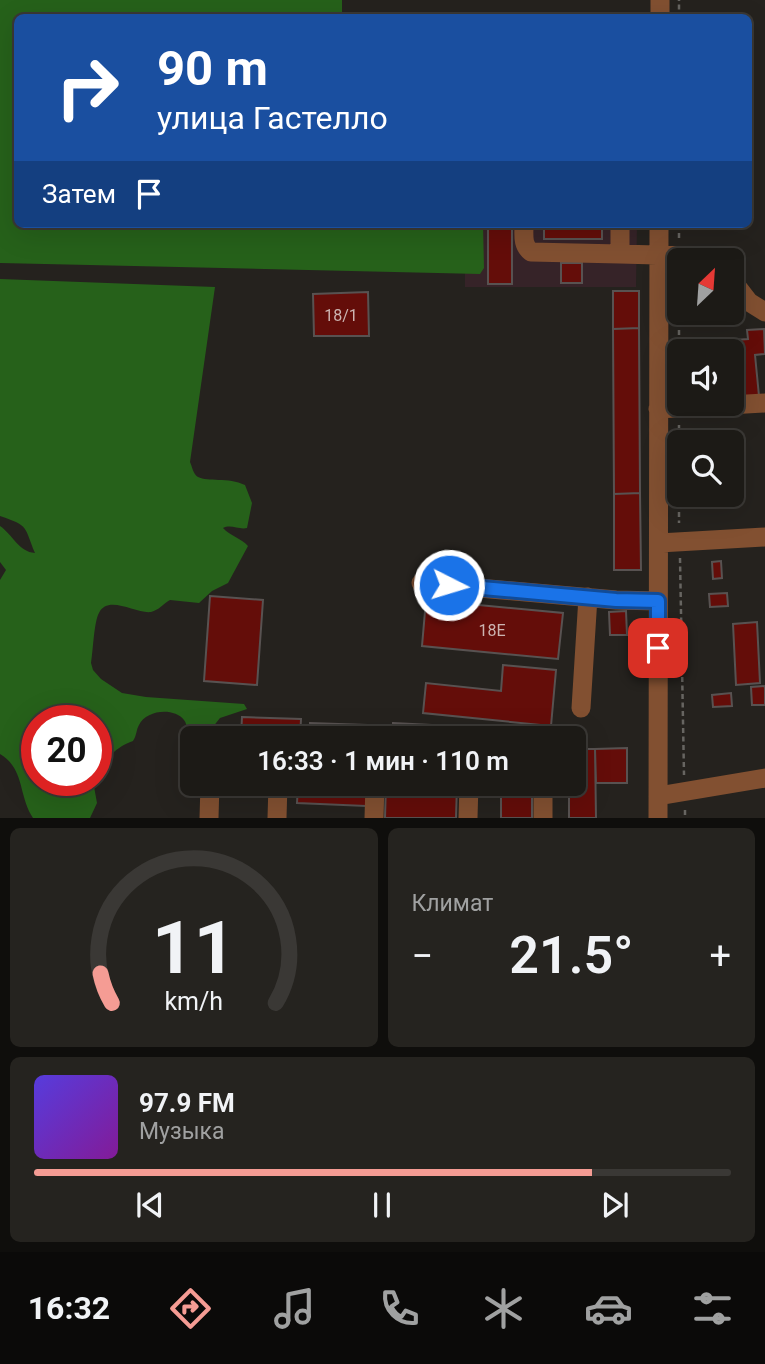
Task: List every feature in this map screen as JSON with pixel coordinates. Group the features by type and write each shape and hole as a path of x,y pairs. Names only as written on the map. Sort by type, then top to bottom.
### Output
{"street":[{"path":"524,228 524,242 531,252 667,254"},
{"path":"620,228 620,254"},
{"path":"658,818 659,228"},
{"path":"744,296 765,312"},
{"path":"658,409 765,403"},
{"path":"659,543 765,537"},
{"path":"421,583 658,601"},
{"path":"581,708 588,597"},
{"path":"658,796 765,778"},
{"path":"209,818 210,796"},
{"path":"277,818 278,796"},
{"path":"374,818 375,796"},
{"path":"468,818 469,796"},
{"path":"543,796 543,818"}],"path":[{"path":"679,507 685,818"}],"shaded area":[{"path":"465,228 637,228 636,287 465,287"}],"green space":[{"path":"0,0 342,0 342,14 14,14 14,228 483,228 484,268 480,274 0,263"},
{"path":"0,279 215,287 190,462 198,477 245,485 252,503 247,528 223,528 248,546 228,583 212,591 199,603 170,600 151,612 115,605 103,608 96,623 91,663 101,679 122,693 244,704 247,709 220,718 214,726 186,726 174,713 154,713 143,720 133,741 112,754 112,705 21,705 21,787 14,767 0,754 0,580 6,570 0,562 0,526 20,546 35,553 25,528 0,516"},
{"path":"24,796 96,796 97,803 90,818 33,818"}],"building":[{"path":"488,228 512,228 512,284 488,284"},
{"path":"544,228 602,228 602,239 544,239"},
{"path":"561,263 582,263 582,283 561,283"},
{"path":"613,291 639,291 639,328 613,329"},
{"path":"368,292 369,336 314,336 313,294"},
{"path":"639,328 640,493 614,494 613,329"},
{"path":"764,329 765,354 755,355 759,396 744,397 744,339 748,339 747,330"},
{"path":"640,493 641,570 614,570 614,494"},
{"path":"721,561 722,578 713,579 712,562"},
{"path":"727,593 728,606 710,607 709,594"},
{"path":"210,596 263,600 257,685 204,681"},
{"path":"426,600 563,613 558,659 422,646"},
{"path":"626,611 627,635 610,635 609,612"},
{"path":"757,622 760,683 736,685 733,624"},
{"path":"503,665 556,670 551,726 423,713 426,683 501,691"},
{"path":"765,686 765,705 752,705 751,687"},
{"path":"731,693 732,706 713,707 712,695"},
{"path":"242,717 301,719 301,726 242,726"},
{"path":"310,723 367,725 367,726 310,726"},
{"path":"393,723 451,726 393,726"},
{"path":"627,748 627,783 596,783 595,749"},
{"path":"586,749 595,749 596,818 569,818 569,796 586,796"},
{"path":"297,796 367,796 366,806 297,803"},
{"path":"386,796 457,796 456,818 385,818"},
{"path":"501,796 532,796 532,818 501,818"}],"route":[{"path":"449,585 616,600 658,601 658,648"}]}
